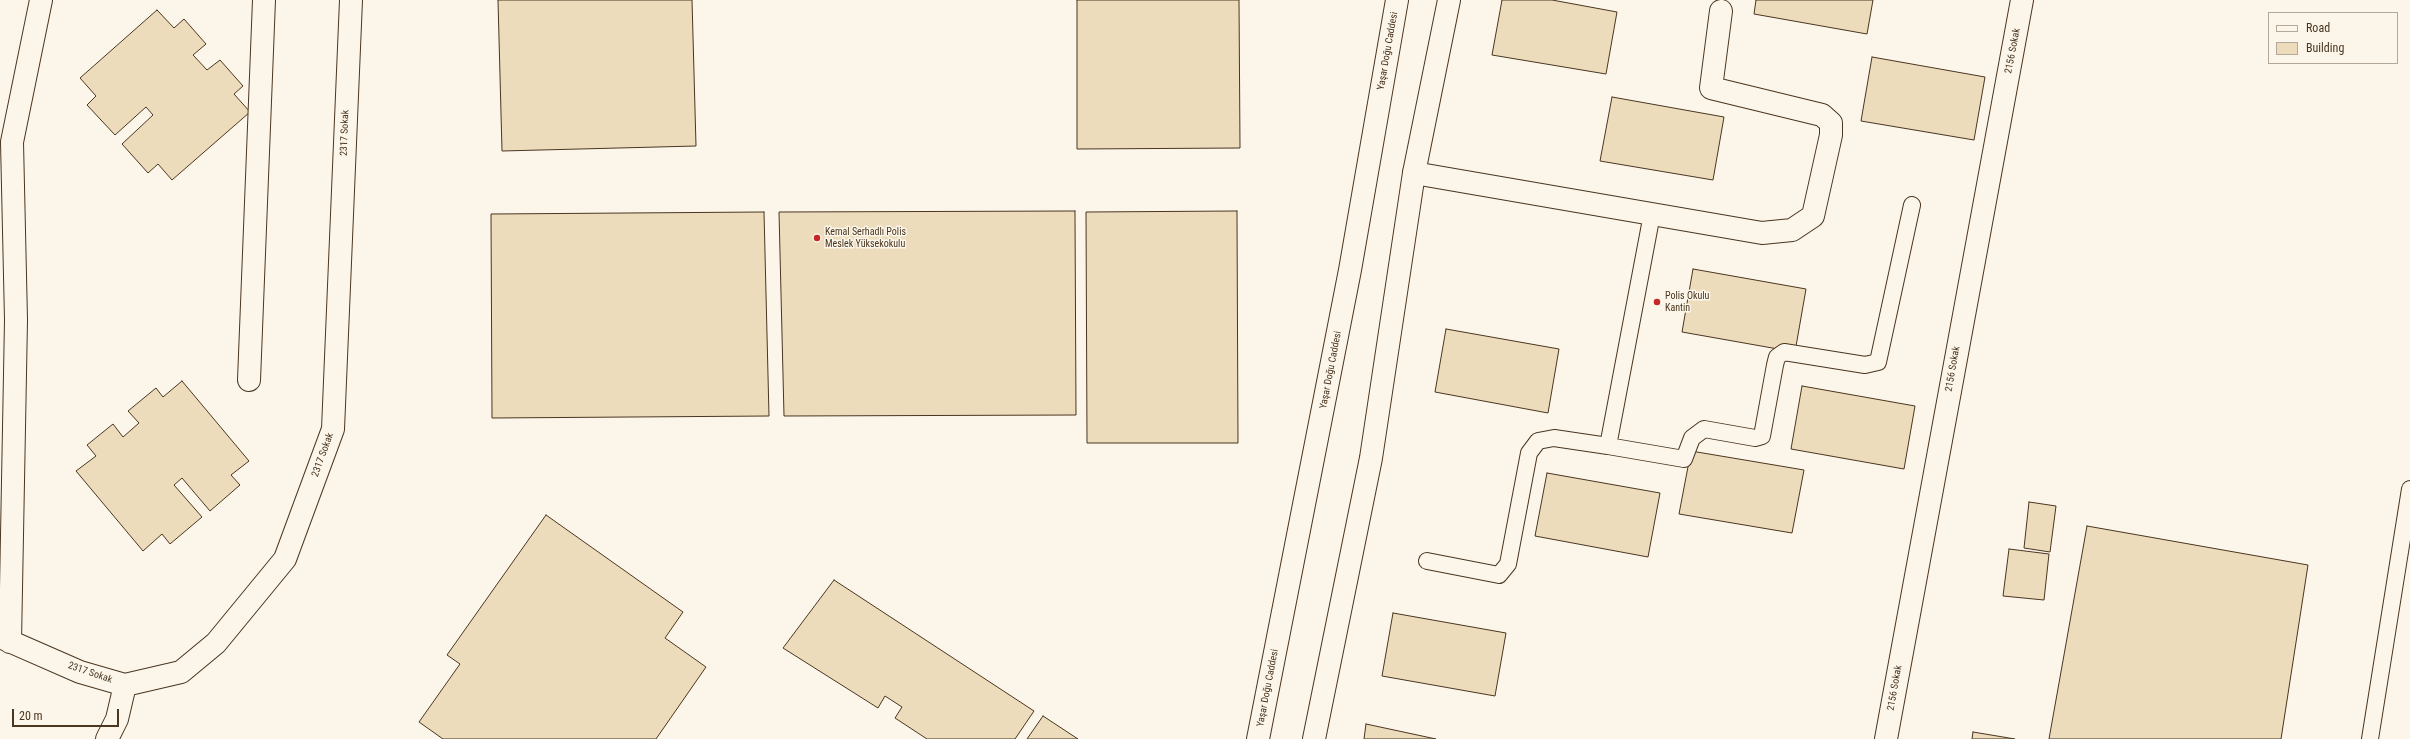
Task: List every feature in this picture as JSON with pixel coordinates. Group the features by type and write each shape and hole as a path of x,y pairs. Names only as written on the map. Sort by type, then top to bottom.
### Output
{"street":[{"path":"5,640 8,319 6,137 41,0"},
{"path":"249,380 264,0"},
{"name":"2317 Sokak","path":"5,640 80,672 124,685 181,672 216,643 285,559 333,429 351,0"},
{"name":"Yaşar Doğu Caddesi","path":"1258,739 1350,270 1397,0"},
{"path":"1314,739 1371,458 1414,173 1449,0"},
{"name":"2156 Sokak","path":"1886,739 2022,0"},
{"path":"1414,173 1762,232 1792,230 1813,216 1831,135 1831,124 1822,115 1711,88 1722,11"},
{"path":"107,739 117,719 124,685"}],"lane":[{"path":"1427,561 1499,575 1508,564 1529,453 1538,441 1554,438 1684,459 1692,438 1704,429 1755,438 1762,436 1777,357 1784,352 1865,365 1878,362 1912,205"},
{"path":"1608,446 1652,214"},
{"path":"2370,739 2410,489"}],"building":[{"path":"498,0 692,0 696,146 502,151"},
{"path":"1077,0 1239,0 1240,148 1077,149"},
{"path":"1502,0 1552,0 1617,12 1606,74 1492,55"},
{"path":"1756,0 1873,0 1867,34 1754,14"},
{"path":"157,10 174,28 184,19 206,44 193,55 207,70 220,60 243,86 234,94 250,112 172,180 158,164 148,173 122,144 153,115 146,107 115,135 87,105 96,96 80,78"},
{"path":"1872,57 1985,77 1974,140 1861,121"},
{"path":"1612,97 1724,117 1713,180 1600,161"},
{"path":"1075,211 1076,415 784,416 779,212"},
{"path":"1237,211 1238,443 1087,443 1086,212"},
{"path":"764,212 769,416 492,418 491,214"},
{"path":"1693,269 1806,289 1795,352 1682,332"},
{"path":"1446,329 1559,349 1548,413 1435,392"},
{"path":"182,381 249,461 231,475 240,485 210,511 182,478 174,485 202,517 170,544 162,534 143,551 76,471 96,456 87,445 113,424 123,437 139,423 128,411 156,388 163,397"},
{"path":"1802,386 1915,406 1904,469 1791,449"},
{"path":"1691,451 1804,470 1792,533 1679,514"},
{"path":"1547,473 1660,493 1648,557 1535,536"},
{"path":"2029,502 2056,506 2050,552 2024,548"},
{"path":"546,515 683,612 665,638 706,667 656,739 443,739 419,722 460,664 447,655"},
{"path":"2087,526 2308,565 2281,739 2049,739"},
{"path":"2009,549 2049,554 2044,600 2003,596"},
{"path":"834,580 1034,711 1015,739 927,739 895,718 902,707 885,696 878,708 783,648"},
{"path":"1393,613 1506,633 1495,696 1382,676"},
{"path":"1043,716 1078,739 1027,739"},
{"path":"1366,724 1436,739 1364,739"},
{"path":"1973,732 2015,739 1972,739"}],"place":[{"name":"Kemal Serhadlı Polis Meslek Yüksekokulu","path":"817,238"},
{"name":"Polis Okulu Kantin","path":"1657,302"}]}
